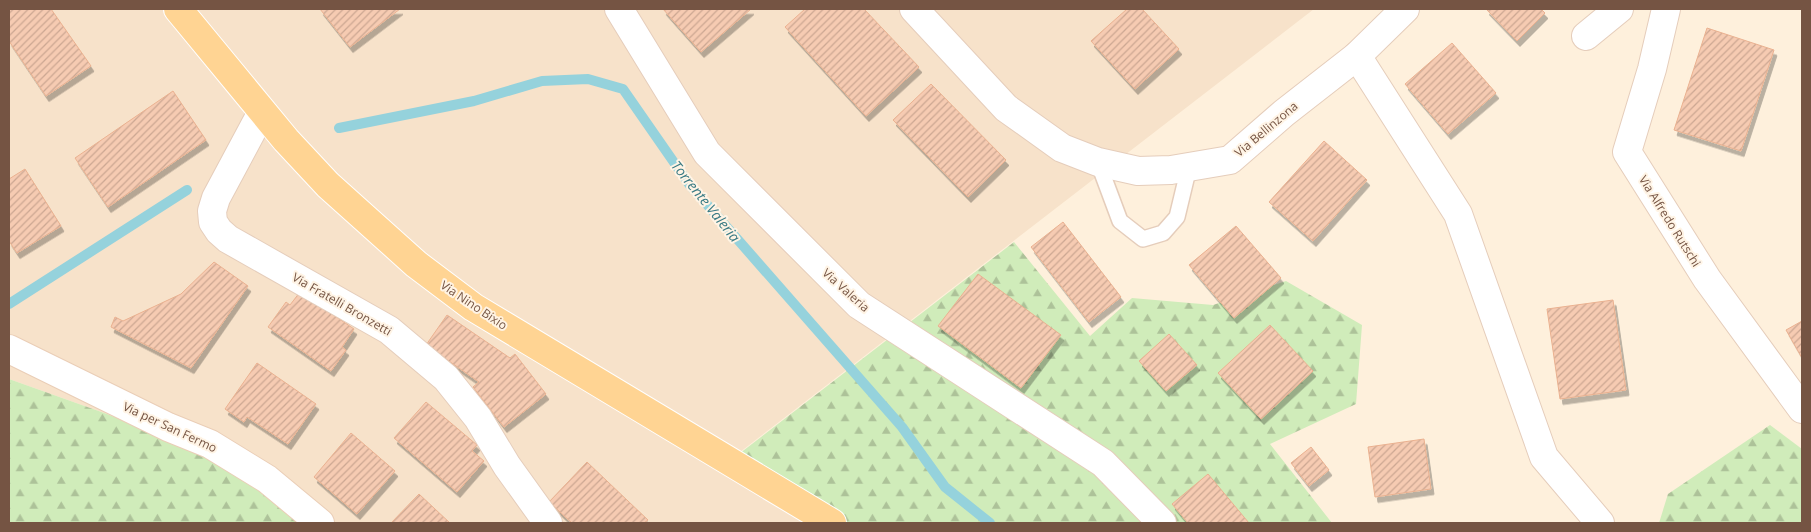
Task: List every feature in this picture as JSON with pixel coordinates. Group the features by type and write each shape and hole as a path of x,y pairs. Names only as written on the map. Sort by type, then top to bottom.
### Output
{"main road":[{"name":"Via Nino Bixio","path":"178,9 262,112 328,185 416,264 473,307 832,523"}],"street":[{"name":"Via Valeria","path":"619,9 707,153 859,305 1103,463 1162,523"},
{"name":"Via Bellinzona","path":"914,9 1006,108 1062,148 1098,162 1138,171 1171,170 1230,160 1284,112 1357,56 1405,9"},
{"path":"1586,36 1619,9"},
{"name":"Via Alfredo Rutschi","path":"1666,9 1652,69 1627,152 1707,279 1802,409"},
{"path":"1357,56 1458,214 1544,457 1600,523"},
{"name":"Via Fratelli Bronzetti","path":"262,112 216,198 212,210 213,222 219,231 244,249 389,330 446,378 478,418 507,466 548,523"},
{"name":"Via per San Fermo","path":"9,349 168,427 210,444 267,479 320,523"}],"lane":[{"path":"1098,162 1120,221 1143,240 1163,233 1177,217 1189,167"}],"shaded area":[{"path":"9,9 1314,9 722,466 804,523 307,523 203,452 107,414 9,379"}],"green space":[{"path":"1014,242 1090,336 1132,298 1213,305 1286,281 1362,325 1356,404 1270,444 1332,523 804,523 722,467"},
{"path":"9,379 107,414 203,452 279,497 307,523 9,523"},
{"path":"1770,425 1802,449 1802,523 1659,523 1668,494"}],"building":[{"path":"9,9 51,9 91,66 46,96 9,41"},
{"path":"320,9 400,9 350,47"},
{"path":"663,9 751,9 701,52"},
{"path":"805,9 864,9 919,67 866,116 785,27"},
{"path":"1127,9 1142,9 1179,49 1135,89 1091,41"},
{"path":"1486,9 1541,9 1545,13 1517,41"},
{"path":"1707,28 1774,50 1741,151 1674,130"},
{"path":"1452,43 1496,93 1448,134 1405,84"},
{"path":"931,84 1006,160 968,197 893,120"},
{"path":"173,91 206,140 108,207 75,158"},
{"path":"1324,141 1367,180 1313,241 1269,202"},
{"path":"25,169 61,226 17,253 9,241 9,179"},
{"path":"1063,222 1121,297 1089,322 1031,247"},
{"path":"1236,226 1281,278 1234,318 1189,265"},
{"path":"214,262 248,286 191,368 111,327 115,317 123,321 181,294"},
{"path":"978,274 1061,335 1021,388 938,326"},
{"path":"300,292 354,329 342,347 346,350 331,371 268,327 286,302 290,305"},
{"path":"1613,300 1626,390 1560,399 1547,309"},
{"path":"447,315 510,358 515,354 546,394 504,427 473,387 479,382 426,345"},
{"path":"1802,321 1802,358 1786,330"},
{"path":"1270,325 1313,371 1261,419 1218,373"},
{"path":"1169,334 1197,365 1166,391 1139,361"},
{"path":"257,363 316,404 288,444 247,417 244,422 225,409"},
{"path":"426,402 477,445 472,451 484,461 457,492 394,438"},
{"path":"351,433 395,471 357,514 314,477"},
{"path":"1424,439 1431,489 1375,497 1368,447"},
{"path":"1311,447 1329,470 1309,486 1291,463"},
{"path":"587,462 648,520 644,523 572,523 549,502"},
{"path":"1208,474 1249,523 1188,523 1172,504"},
{"path":"419,494 450,523 391,523"}],"waterway":[{"name":"Torrente Valeria","path":"339,128 474,101 542,81 588,79 623,89 689,184 902,427 945,487 990,523"},
{"path":"9,304 187,190"}]}
